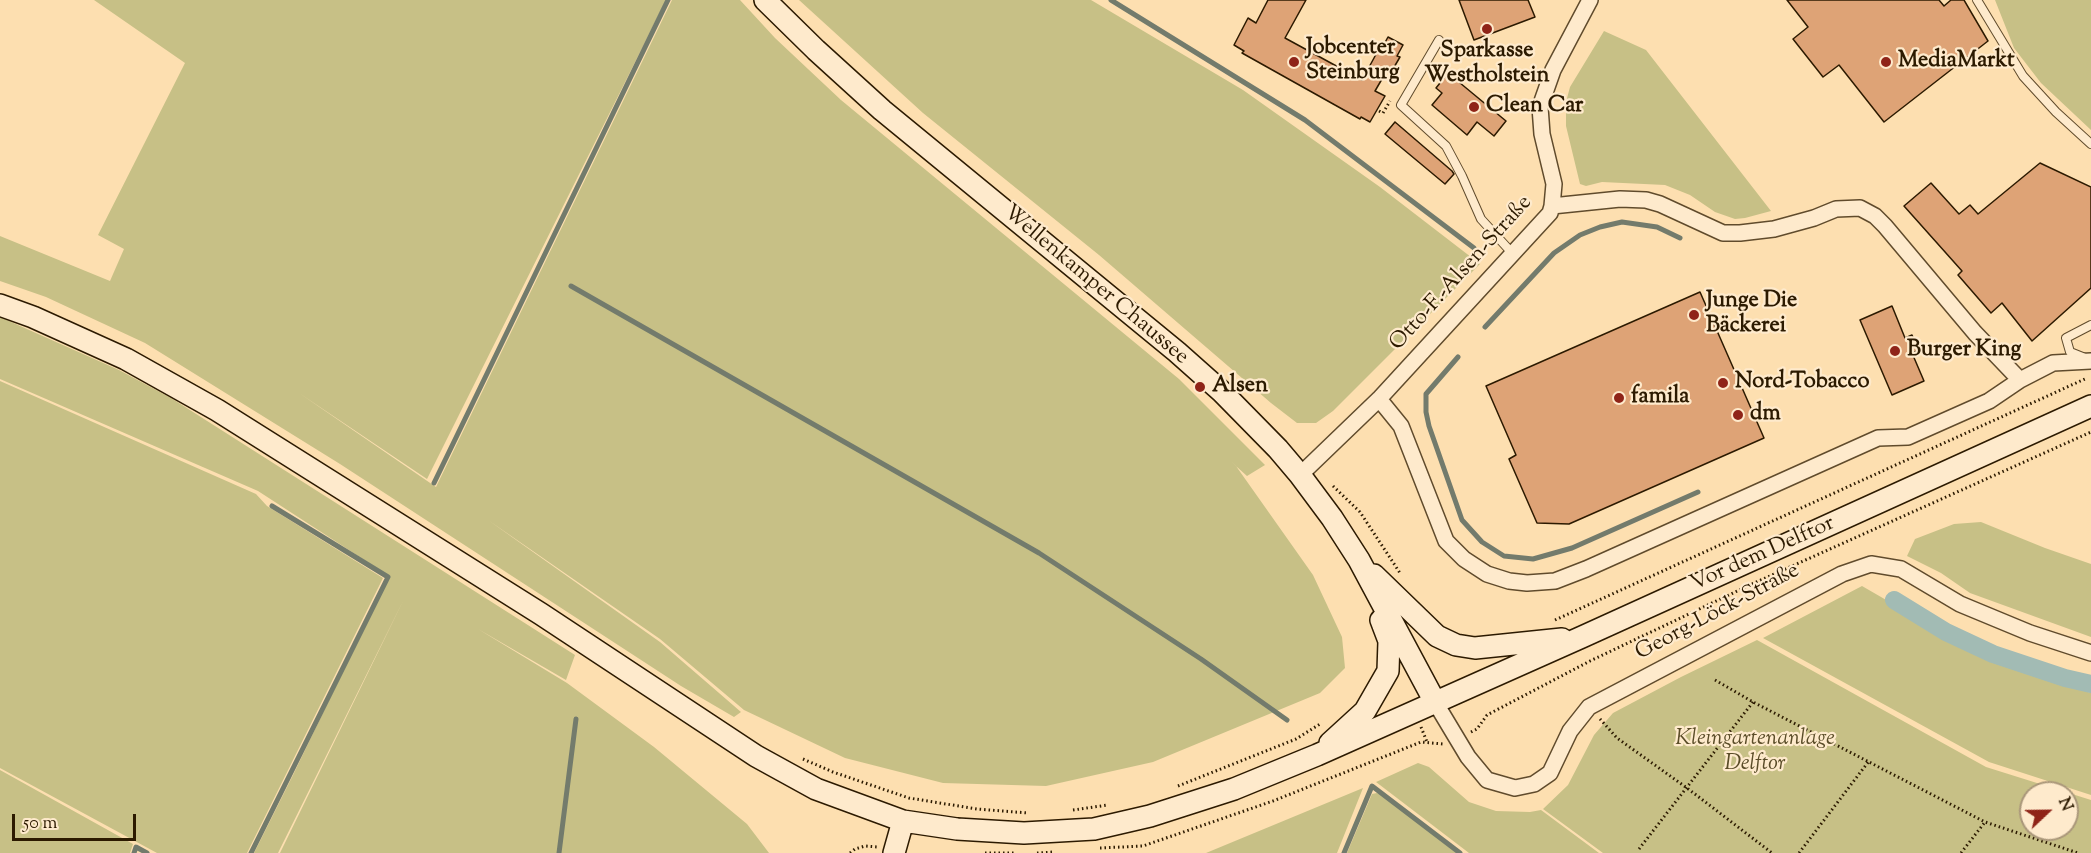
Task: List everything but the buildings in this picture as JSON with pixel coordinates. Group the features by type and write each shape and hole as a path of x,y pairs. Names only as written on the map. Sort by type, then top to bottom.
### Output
{"main road":[{"name":"Wellenkamper Chaussee","path":"765,0 882,110 1177,352 1306,470 1332,519 1359,560 1435,702"},
{"name":"Vor dem Delftor","path":"0,305 126,358 216,410 541,614 756,756 816,789 903,821 957,829 1024,833 1094,829 1150,816 1234,789 1317,755 1582,637 2091,406"},
{"path":"1359,560 1437,636 1456,645 1475,648 1582,637"},
{"path":"1317,755 1365,711 1388,671 1389,641 1359,560"},
{"path":"894,853 903,821"}],"street":[{"name":"Otto-F.-Alsen-Straße","path":"1306,470 1379,399 1545,219 1552,206 1554,184 1542,134 1540,107 1553,70 1590,0"},
{"path":"1552,206 1620,199 1646,201 1667,207 1723,233 1774,229 1814,218 1836,209 1860,208 1875,216 1885,226 1975,333 2020,380"},
{"path":"1379,399 1401,426 1446,541 1464,560 1487,574 1509,581 1527,583 1555,581 1878,438 1908,438 1989,401 2020,380 2053,363 2090,365"},
{"name":"Georg-Löck-Straße","path":"1435,702 1468,757 1487,780 1515,788 1534,784 1550,773 1570,731 1589,707 1842,573 1871,564 1901,569 1960,604 2030,633 2091,653"}],"lane":[{"path":"1977,0 2023,76 2056,112 2091,144"},
{"path":"1439,40 1401,105 1446,146 1481,219 1513,254"},
{"path":"2090,365 2070,352 2066,338 2091,325"}],"path":[{"path":"1548,623 2090,365"},
{"path":"1457,739 1477,729 1487,715 1590,661 1752,584 2091,432"},
{"path":"1306,470 1360,512 1404,578"},
{"path":"1715,680 1985,822 2078,853"},
{"path":"1639,849 1754,702"},
{"path":"1589,707 1617,738 1772,853"},
{"path":"1175,787 1296,739 1322,724"},
{"path":"1799,853 1869,761"},
{"path":"909,798 977,809 1034,813"},
{"path":"1067,811 1110,805"},
{"path":"1961,853 1985,822"}],"green space":[{"path":"94,0 666,0 427,479 299,393 436,487 672,0 740,0 775,38 841,100 1179,379 1265,465 1247,476 1236,466 1313,575 1342,637 1345,668 1320,693 1153,762 1046,786 943,783 845,758 744,710 660,639 488,520 660,642 741,712 734,717 681,686 340,464 145,343 46,297 0,281 0,236 110,281 124,249 98,235 185,63"},
{"path":"799,0 1091,0 1243,90 1380,187 1480,264 1333,411 1316,423 1297,423 1099,255 923,113"},
{"path":"1995,0 2091,0 2091,130 2041,83 2014,48"},
{"path":"1604,31 1646,50 1771,211 1735,219 1715,212 1690,195 1665,185 1602,182 1586,186 1580,184 1566,126 1566,102 1570,87"},
{"path":"0,317 119,370 171,398 575,655 566,680 478,629 567,683 654,747 747,824 769,853 280,853 404,599 278,853 254,853 389,576 258,491 0,379"},
{"path":"0,381 256,494 267,506 383,578 247,853 157,853 0,768"},
{"path":"1981,522 2091,564 2091,637 1970,593 1941,573 1907,556 1915,539 1954,524"},
{"path":"1862,586 1983,656 2091,693 2091,795 2079,791 2079,781 2048,781 1989,762 1763,638"},
{"name":"Kleingartenanlage Delftor","path":"1757,640 1986,767 2031,781 2019,781 2019,841 2079,841 2079,796 2091,800 2091,853 1603,853 1543,809 1568,785 1594,735 1613,713"},
{"path":"1418,763 1429,767 1469,802 1496,811 1541,810 1599,853 1469,853 1376,782"},
{"path":"0,770 133,844 130,853 0,853"},
{"path":"1363,788 1337,853 1206,853"},
{"path":"1377,793 1458,853 1347,853 1372,794"}],"waterway":[{"path":"434,483 668,0"},
{"path":"1111,0 1305,120 1474,248"},
{"path":"1485,327 1554,253 1580,235 1622,222 1657,227 1680,238"},
{"path":"571,286 1039,553 1201,659 1287,720"},
{"path":"1458,357 1426,394 1429,426 1462,520 1482,542 1504,556 1533,559 1572,548 1698,492"},
{"path":"251,853 388,577 272,506"},
{"path":"1894,600 1946,632 1993,654 2065,678 2091,684"},
{"path":"559,853 576,719"},
{"path":"1344,853 1372,786 1460,853"},
{"path":"134,853 136,847 147,853"}],"place":[{"name":"Sparkasse Westholstein","path":"1487,29"},
{"name":"Jobcenter Steinburg","path":"1294,62"},
{"name":"MediaMarkt","path":"1886,62"},
{"name":"Clean Car","path":"1474,107"},
{"name":"Junge Die Bäckerei","path":"1694,315"},
{"name":"Burger King","path":"1895,351"},
{"name":"Nord-Tobacco","path":"1723,383"},
{"name":"Alsen","path":"1200,387"},
{"name":"famila","path":"1619,398"},
{"name":"dm","path":"1738,415"}]}
